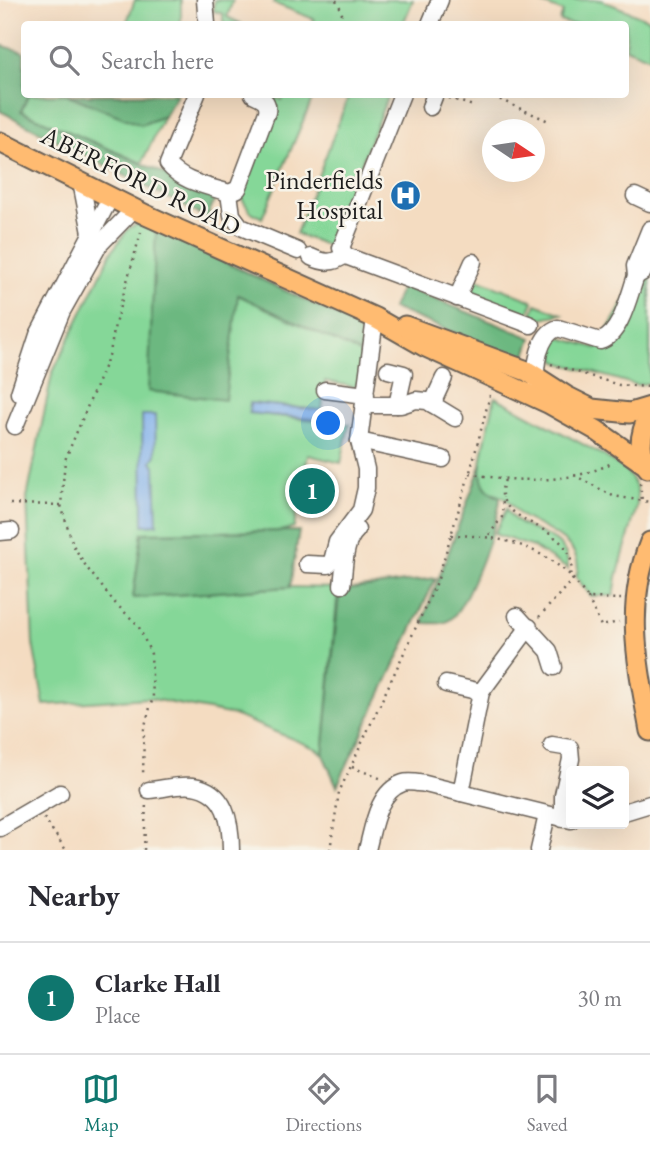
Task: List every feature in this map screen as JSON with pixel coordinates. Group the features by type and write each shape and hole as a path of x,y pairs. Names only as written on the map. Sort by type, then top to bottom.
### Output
{"main road":[{"name":"ABERFORD ROAD","path":"0,142 110,198 375,318 424,346 548,403 596,430 648,468"},
{"name":"ABERFORD ROAD","path":"375,318 533,368 566,396 592,409 630,413 650,407"},
{"path":"648,468 641,453 640,439 643,425 650,414"},
{"path":"650,542 636,599 634,620 639,670 650,731"}],"street":[{"path":"205,0 207,21"},
{"path":"431,21 440,0"},
{"path":"195,98 168,164 184,178 229,193 238,189 267,112 268,107 262,98"},
{"path":"400,98 341,248 345,255 531,325"},
{"path":"81,182 91,233"},
{"path":"229,193 232,215 241,227 330,263 345,255"},
{"path":"635,195 650,203"},
{"path":"110,198 33,346 18,398 15,426 62,311 99,245 140,212"},
{"path":"548,403 541,396 533,368 545,337 558,328 600,341 614,334 636,276 635,266 650,229"},
{"path":"636,276 643,272 650,254"},
{"path":"457,298 473,262"},
{"path":"307,564 328,565 332,561 337,542 361,510 366,488 366,469 359,441 375,318"},
{"path":"388,370 404,374 397,405"},
{"path":"432,404 444,378"},
{"path":"325,390 397,405 416,400 432,404 455,418"},
{"path":"359,441 443,459"},
{"path":"342,585 347,545 351,536 364,523"},
{"path":"461,793 481,692 523,621 549,650 554,667"},
{"path":"446,684 481,692"},
{"path":"552,745 569,748 569,766"},
{"path":"367,850 380,806 387,794 405,782 425,784 566,819"},
{"path":"566,782 563,795 566,813"},
{"path":"149,790 191,786 208,791 226,808 231,828 231,850"},
{"path":"0,828 60,793"},
{"path":"629,810 650,804"},
{"path":"539,850 547,815"}],"path":[{"path":"336,0 343,21"},
{"path":"439,98 473,106"},
{"path":"496,98 551,122"},
{"path":"140,212 110,353 65,460 61,505 73,545 115,603 138,625 151,654 153,697 144,729 142,775 149,790 145,810 144,850"},
{"path":"533,368 561,369 620,385 650,387"},
{"path":"330,850 339,792 437,582 470,473 491,388"},
{"path":"470,473 505,480 533,480 602,469 617,457"},
{"path":"574,475 612,496 650,502"},
{"path":"488,536 502,517 505,480"},
{"path":"502,494 519,517 553,536 568,549 571,557 570,575"},
{"path":"10,504 61,505"},
{"path":"452,535 488,536 526,547 552,561 570,575 588,598 601,626 634,620"},
{"path":"523,621 573,579"},
{"path":"588,598 636,599"},
{"path":"351,767 398,786"},
{"path":"37,807 66,850"}],"green space":[{"path":"135,0 181,0 181,21 127,21"},
{"path":"214,0 233,0 227,17 236,21 223,21 223,14 214,11"},
{"path":"274,0 413,0 404,21 313,21 314,19 273,3"},
{"path":"533,0 601,0 650,20 650,58 629,49 629,21 560,21 563,12"},
{"path":"0,45 21,51 21,98 27,98 21,111 216,196 207,218 0,111"},
{"path":"27,98 77,98 141,125 164,116 142,163 21,111"},
{"path":"75,98 175,98 164,116 141,125"},
{"path":"276,98 313,98 262,218 250,211 241,197"},
{"path":"348,98 387,98 329,246 296,234"},
{"path":"142,222 366,329 361,380 355,387 325,381 322,410 250,403 250,413 349,424 341,463 308,455 294,527 281,531 142,533 133,598 290,587 338,588 323,755 317,749 234,715 147,698 44,705 33,644 27,498 52,374 112,251 129,228"},
{"path":"156,230 366,329 364,355 238,295 225,400 148,391"},
{"path":"650,257 650,383 636,385 557,362 551,350 552,343 561,338 597,348"},
{"path":"470,276 533,301 528,314 464,289"},
{"path":"402,286 532,338 524,361 392,308"},
{"path":"536,304 562,314 537,319 531,317"},
{"path":"495,397 603,455 625,470 632,479 637,489 637,506 614,596 591,596 576,577 578,565 570,547 562,539 520,515 507,500 489,491 484,485 481,461"},
{"path":"482,463 481,475 484,484 500,498 489,542 466,596 451,619 442,623 425,623 423,620"},
{"path":"507,508 521,524 561,546 566,555 568,569 533,547 494,534"},
{"path":"299,531 290,587 133,598 142,533"},
{"path":"436,578 337,786 323,755 339,594 352,589"}],"water":[{"path":"250,403 337,412 336,421 249,413"},
{"path":"142,415 155,415 156,455 152,461 155,466 157,524 143,525"}],"place":[{"name":"Pinderfields Hospital","path":"406,195"},
{"name":"Clarke Hall","path":"312,491"}]}
